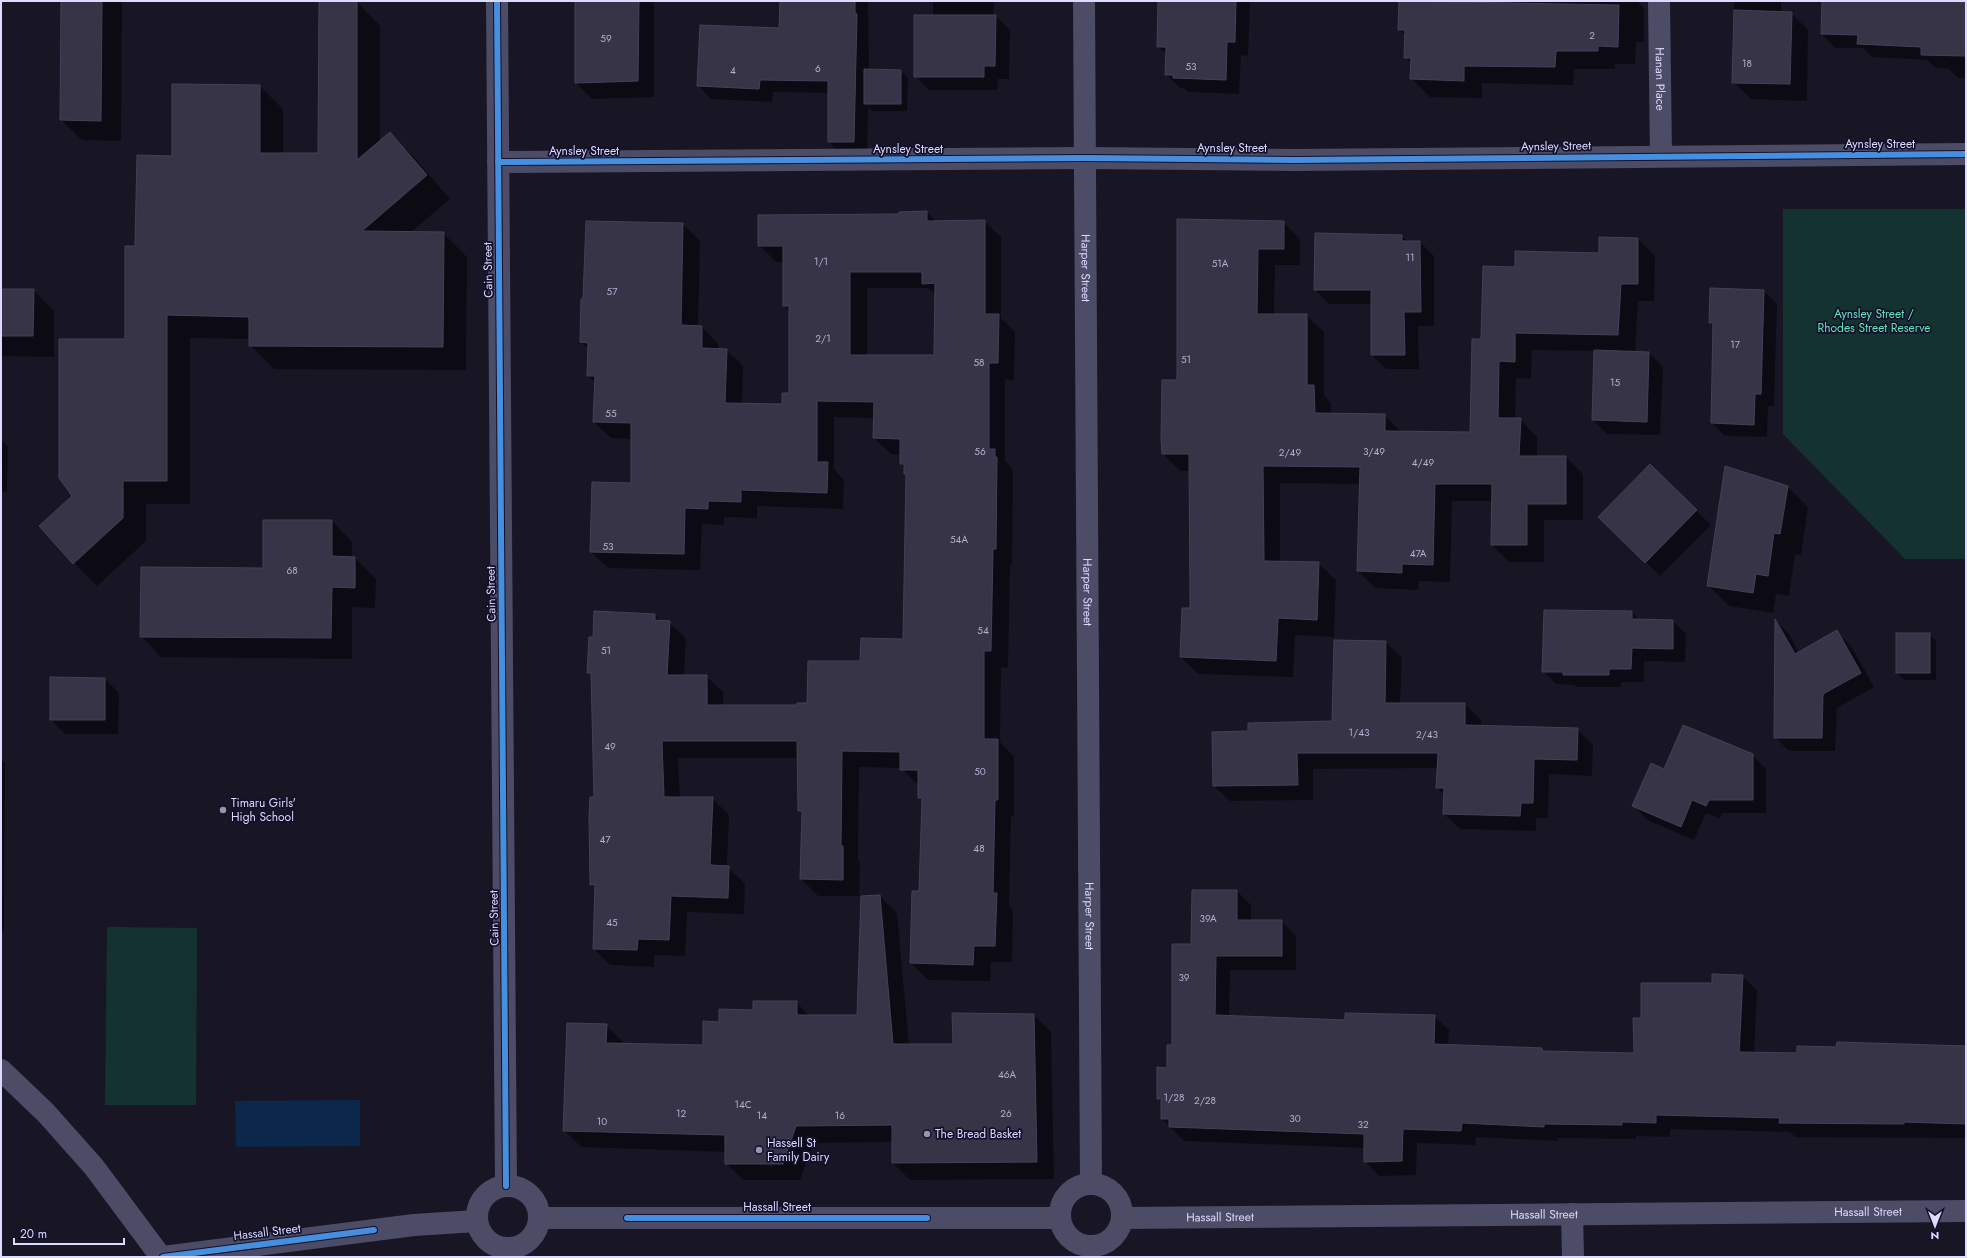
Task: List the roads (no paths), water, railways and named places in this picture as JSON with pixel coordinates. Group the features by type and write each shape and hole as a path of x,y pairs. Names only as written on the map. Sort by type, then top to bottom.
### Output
{"street":[{"name":"Cain Street","path":"497,1 506,1186"},
{"name":"Harper Street","path":"1084,1 1091,1184"},
{"name":"Hanan Place","path":"1659,1 1661,156"},
{"name":"Aynsley Street","path":"498,162 1085,158 1295,160 1966,154"},
{"path":"1,1070 46,1113 94,1167 162,1257"},
{"path":"1091,1184 1101,1186 1118,1198 1123,1218 1121,1227 1109,1241 1100,1245 1091,1252 1066,1235 1060,1218 1061,1208 1072,1191 1081,1186 1091,1184"},
{"path":"506,1186 517,1188 534,1198 540,1218 538,1228 533,1237 525,1244 506,1253 487,1240 480,1231 477,1221 481,1201 497,1188 506,1186"},
{"name":"Hassall Street","path":"1123,1218 1966,1211"},
{"path":"1572,1214 1572,1257"},
{"name":"Hassall Street","path":"540,1218 1060,1218"},
{"name":"Hassall Street","path":"162,1257 414,1226 477,1221"}],"water":[{"path":"360,1100 360,1146 236,1147 235,1101"}],"place":[{"name":"Timaru Girls' High School","path":"223,810"},
{"name":"The Bread Basket","path":"927,1134"},
{"name":"Hassell St Family Dairy","path":"759,1150"}],"park label":[{"name":"Aynsley Street / Rhodes Street Reserve","path":"1874,321"}]}
